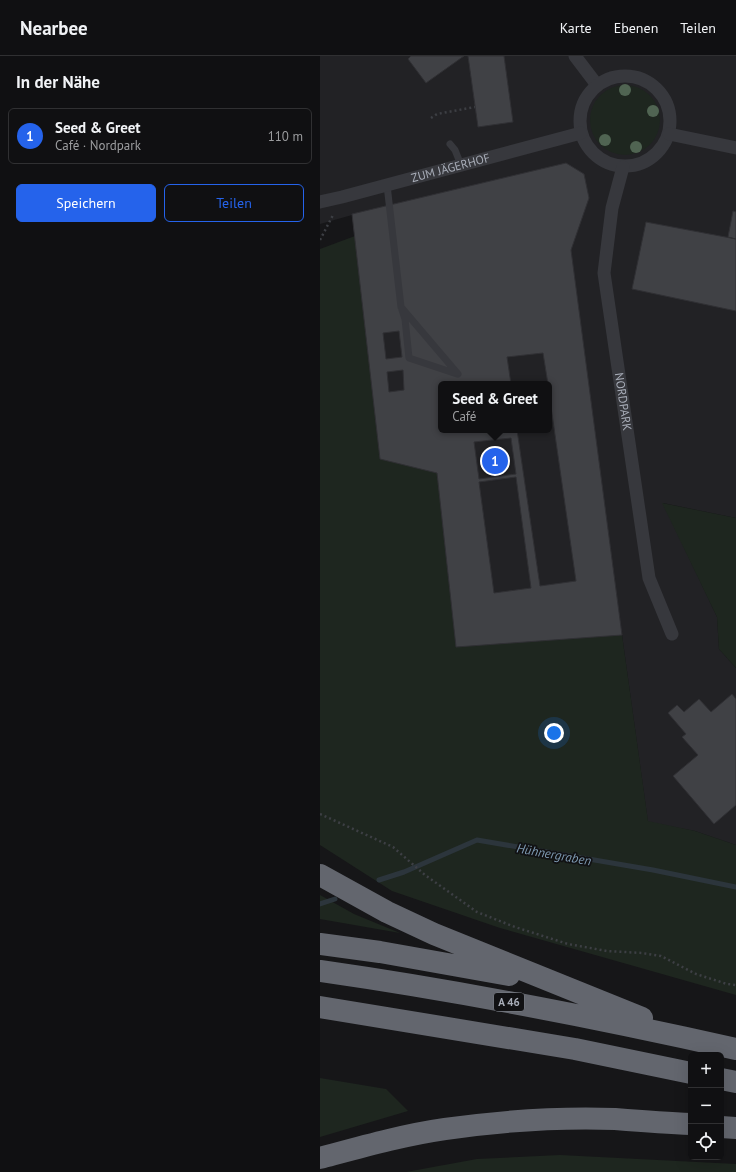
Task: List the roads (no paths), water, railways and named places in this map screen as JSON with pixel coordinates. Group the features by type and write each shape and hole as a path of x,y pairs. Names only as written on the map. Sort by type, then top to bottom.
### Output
{"highway":[{"path":"320,875 387,912 434,934 697,1040"},
{"path":"320,944 448,964 555,984"},
{"name":"A 46","path":"320,971 497,1000 582,1016 736,1049"},
{"path":"320,1007 575,1049 688,1072"},
{"path":"724,1080 736,1082"},
{"path":"320,1158 375,1143 443,1129 536,1120 614,1119 688,1124"},
{"path":"724,1127 736,1128"}],"street":[{"path":"575,56 597,85"},
{"path":"623,76 638,77 651,84 661,93 668,106 671,120 669,134 664,145 646,162 635,166 623,167 609,164 596,156 587,146 581,133 580,120 582,107 588,95 597,85 610,78 623,76"},
{"name":"ZUM JÄGERHOF","path":"320,202 581,133"},
{"path":"669,134 736,148"},
{"name":"NORDPARK","path":"623,167 612,208 604,273 649,578 672,634"}],"lane":[{"path":"450,144 455,150 461,165"},
{"path":"387,185 401,306 406,319 409,358 458,374 401,306"}],"waterway":[{"name":"Hühnergraben","path":"379,880 404,872 477,840 653,870 736,887"},
{"name":"Hühnergraben","path":"320,904 335,899"}],"place":[{"name":"Seed & Greet","path":"495,461"}]}
